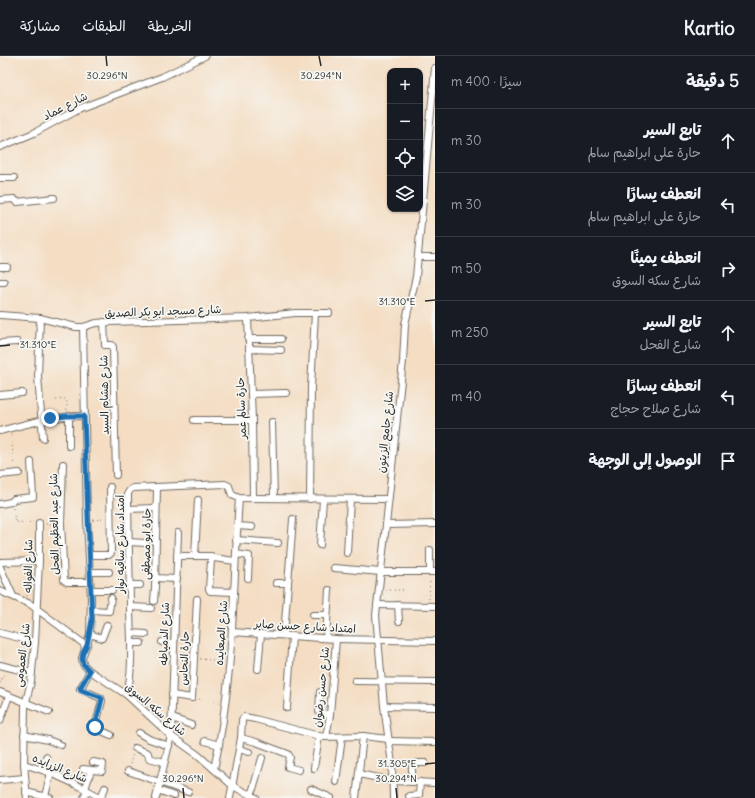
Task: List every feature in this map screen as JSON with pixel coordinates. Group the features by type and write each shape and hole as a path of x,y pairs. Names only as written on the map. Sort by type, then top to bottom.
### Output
{"street":[{"name":"شارع عماد","path":"0,147 34,132 78,109 162,77 205,56"},
{"name":"شارع جامع الزيتون","path":"393,798 393,781 384,706 376,615 403,361 405,324 416,277 435,68"},
{"path":"0,178 14,178"},
{"path":"0,200 14,199 17,202 54,198"},
{"path":"418,257 435,257"},
{"path":"0,267 7,267"},
{"path":"310,499 310,387 314,313"},
{"name":"شارع مسجد ابو بكر الصديق","path":"0,315 40,318 70,326 83,327 104,322 248,318 329,313"},
{"path":"40,318 38,377 43,438"},
{"name":"حارة سالم عمر","path":"248,318 253,498"},
{"name":"شارع هشام السيد","path":"104,322 105,345 112,345 113,347 116,476"},
{"path":"83,327 84,416 91,610 90,634 82,658 83,664 90,671 80,689 101,698 102,701 95,728 111,735"},
{"path":"248,339 281,338"},
{"path":"0,343 17,342"},
{"path":"249,350 281,350"},
{"path":"251,394 286,393"},
{"path":"0,395 22,394"},
{"path":"0,431 41,420 68,416 84,416"},
{"path":"68,416 69,446"},
{"path":"194,420 252,420"},
{"path":"272,422 274,498"},
{"path":"0,504 12,502 14,499 33,497 31,462"},
{"name":"شارع عبد العظيم الفحل","path":"63,464 61,524 65,582 90,582"},
{"path":"0,475 17,473"},
{"name":"امتداد شارع ساقيه نوار","path":"127,695 130,684 131,643 128,493 133,488 225,484 229,486 232,495 239,498"},
{"name":"حارة ابو مصطفى","path":"154,601 157,486"},
{"path":"89,555 110,554 110,487"},
{"path":"239,498 388,499"},
{"name":"شارع الصعايده","path":"214,768 219,745 232,632 239,498"},
{"path":"320,545 323,499"},
{"path":"347,553 350,499"},
{"path":"195,556 198,500"},
{"path":"128,509 156,508"},
{"path":"284,635 293,520"},
{"name":"شارع الفواله","path":"37,609 39,523"},
{"path":"386,525 435,524"},
{"path":"237,526 252,526"},
{"name":"شارع الدمياطه","path":"156,798 171,736 178,533"},
{"path":"236,540 278,543"},
{"path":"129,542 146,543"},
{"path":"334,568 381,572 432,572 430,550"},
{"path":"177,556 211,556"},
{"path":"234,592 209,591 211,560 214,558 250,556 248,578"},
{"path":"0,562 39,561"},
{"path":"0,567 13,596"},
{"path":"90,572 109,572"},
{"path":"155,578 177,579"},
{"path":"276,583 288,583"},
{"path":"130,585 140,585"},
{"path":"91,590 112,590"},
{"path":"326,638 329,590"},
{"path":"0,591 26,602 37,609 84,644 85,649"},
{"path":"91,610 109,611 111,598"},
{"name":"حارة النحاس","path":"172,695 192,698 197,599"},
{"path":"377,605 432,606"},
{"path":"398,605 399,621"},
{"path":"130,607 151,608"},
{"name":"شارع العمومى","path":"26,795 24,764 25,702 32,673 37,609"},
{"path":"313,615 327,615"},
{"path":"90,634 102,638 107,625"},
{"name":"امتداد شارع حسن صابر","path":"232,632 336,639 435,641"},
{"path":"0,633 35,642"},
{"path":"131,633 146,634"},
{"path":"258,669 261,634"},
{"path":"287,708 292,636"},
{"name":"شارع حسن رضوان","path":"326,737 330,715 336,639"},
{"path":"162,642 174,643"},
{"path":"131,643 141,643"},
{"path":"3,666 32,673"},
{"name":"شارع سكه السوق","path":"90,671 127,695 171,736 214,768 233,786 254,797"},
{"path":"355,681 435,682"},
{"path":"0,692 49,712"},
{"path":"320,692 319,712 330,715"},
{"path":"0,721 9,696"},
{"path":"384,706 435,707"},
{"path":"230,798 241,738 242,718 245,717 326,737 363,736 389,740 435,742"},
{"path":"172,718 190,725"},
{"path":"139,733 154,741 169,746"},
{"path":"24,735 48,740 61,745"},
{"path":"314,768 319,736"},
{"path":"356,798 363,736"},
{"path":"336,782 342,737"},
{"path":"241,738 288,754 290,756 288,766 299,770"},
{"path":"206,741 219,745"},
{"path":"135,748 148,753 149,758 164,762"},
{"path":"239,749 249,752"},
{"path":"40,769 46,757"},
{"path":"254,797 262,758"},
{"path":"83,769 101,771 104,765 93,762"},
{"path":"412,782 412,765 416,763 425,763"},
{"name":"شارع الزرايده","path":"24,764 51,773 100,797 105,788"},
{"path":"84,798 91,770"},
{"path":"128,770 188,792"},
{"path":"26,795 47,797 51,773"},
{"path":"359,774 393,781 435,783"},
{"path":"0,780 25,778"},
{"path":"409,796 419,795 420,782"},
{"path":"311,789 332,798"},
{"path":"158,790 174,796"}],"path":[{"path":"56,400 65,399 67,402 68,416"},
{"path":"11,428 17,473"},
{"path":"12,502 15,522 61,524"},
{"path":"432,572 432,606"},
{"path":"26,602 28,587"},
{"path":"379,590 405,590"},
{"path":"194,658 229,662"},
{"path":"0,683 3,666"},
{"path":"128,770 135,748"}],"route":[{"path":"50,418 84,416 92,620 90,634 82,658 83,664 90,671 80,689 102,699 95,727"}]}
